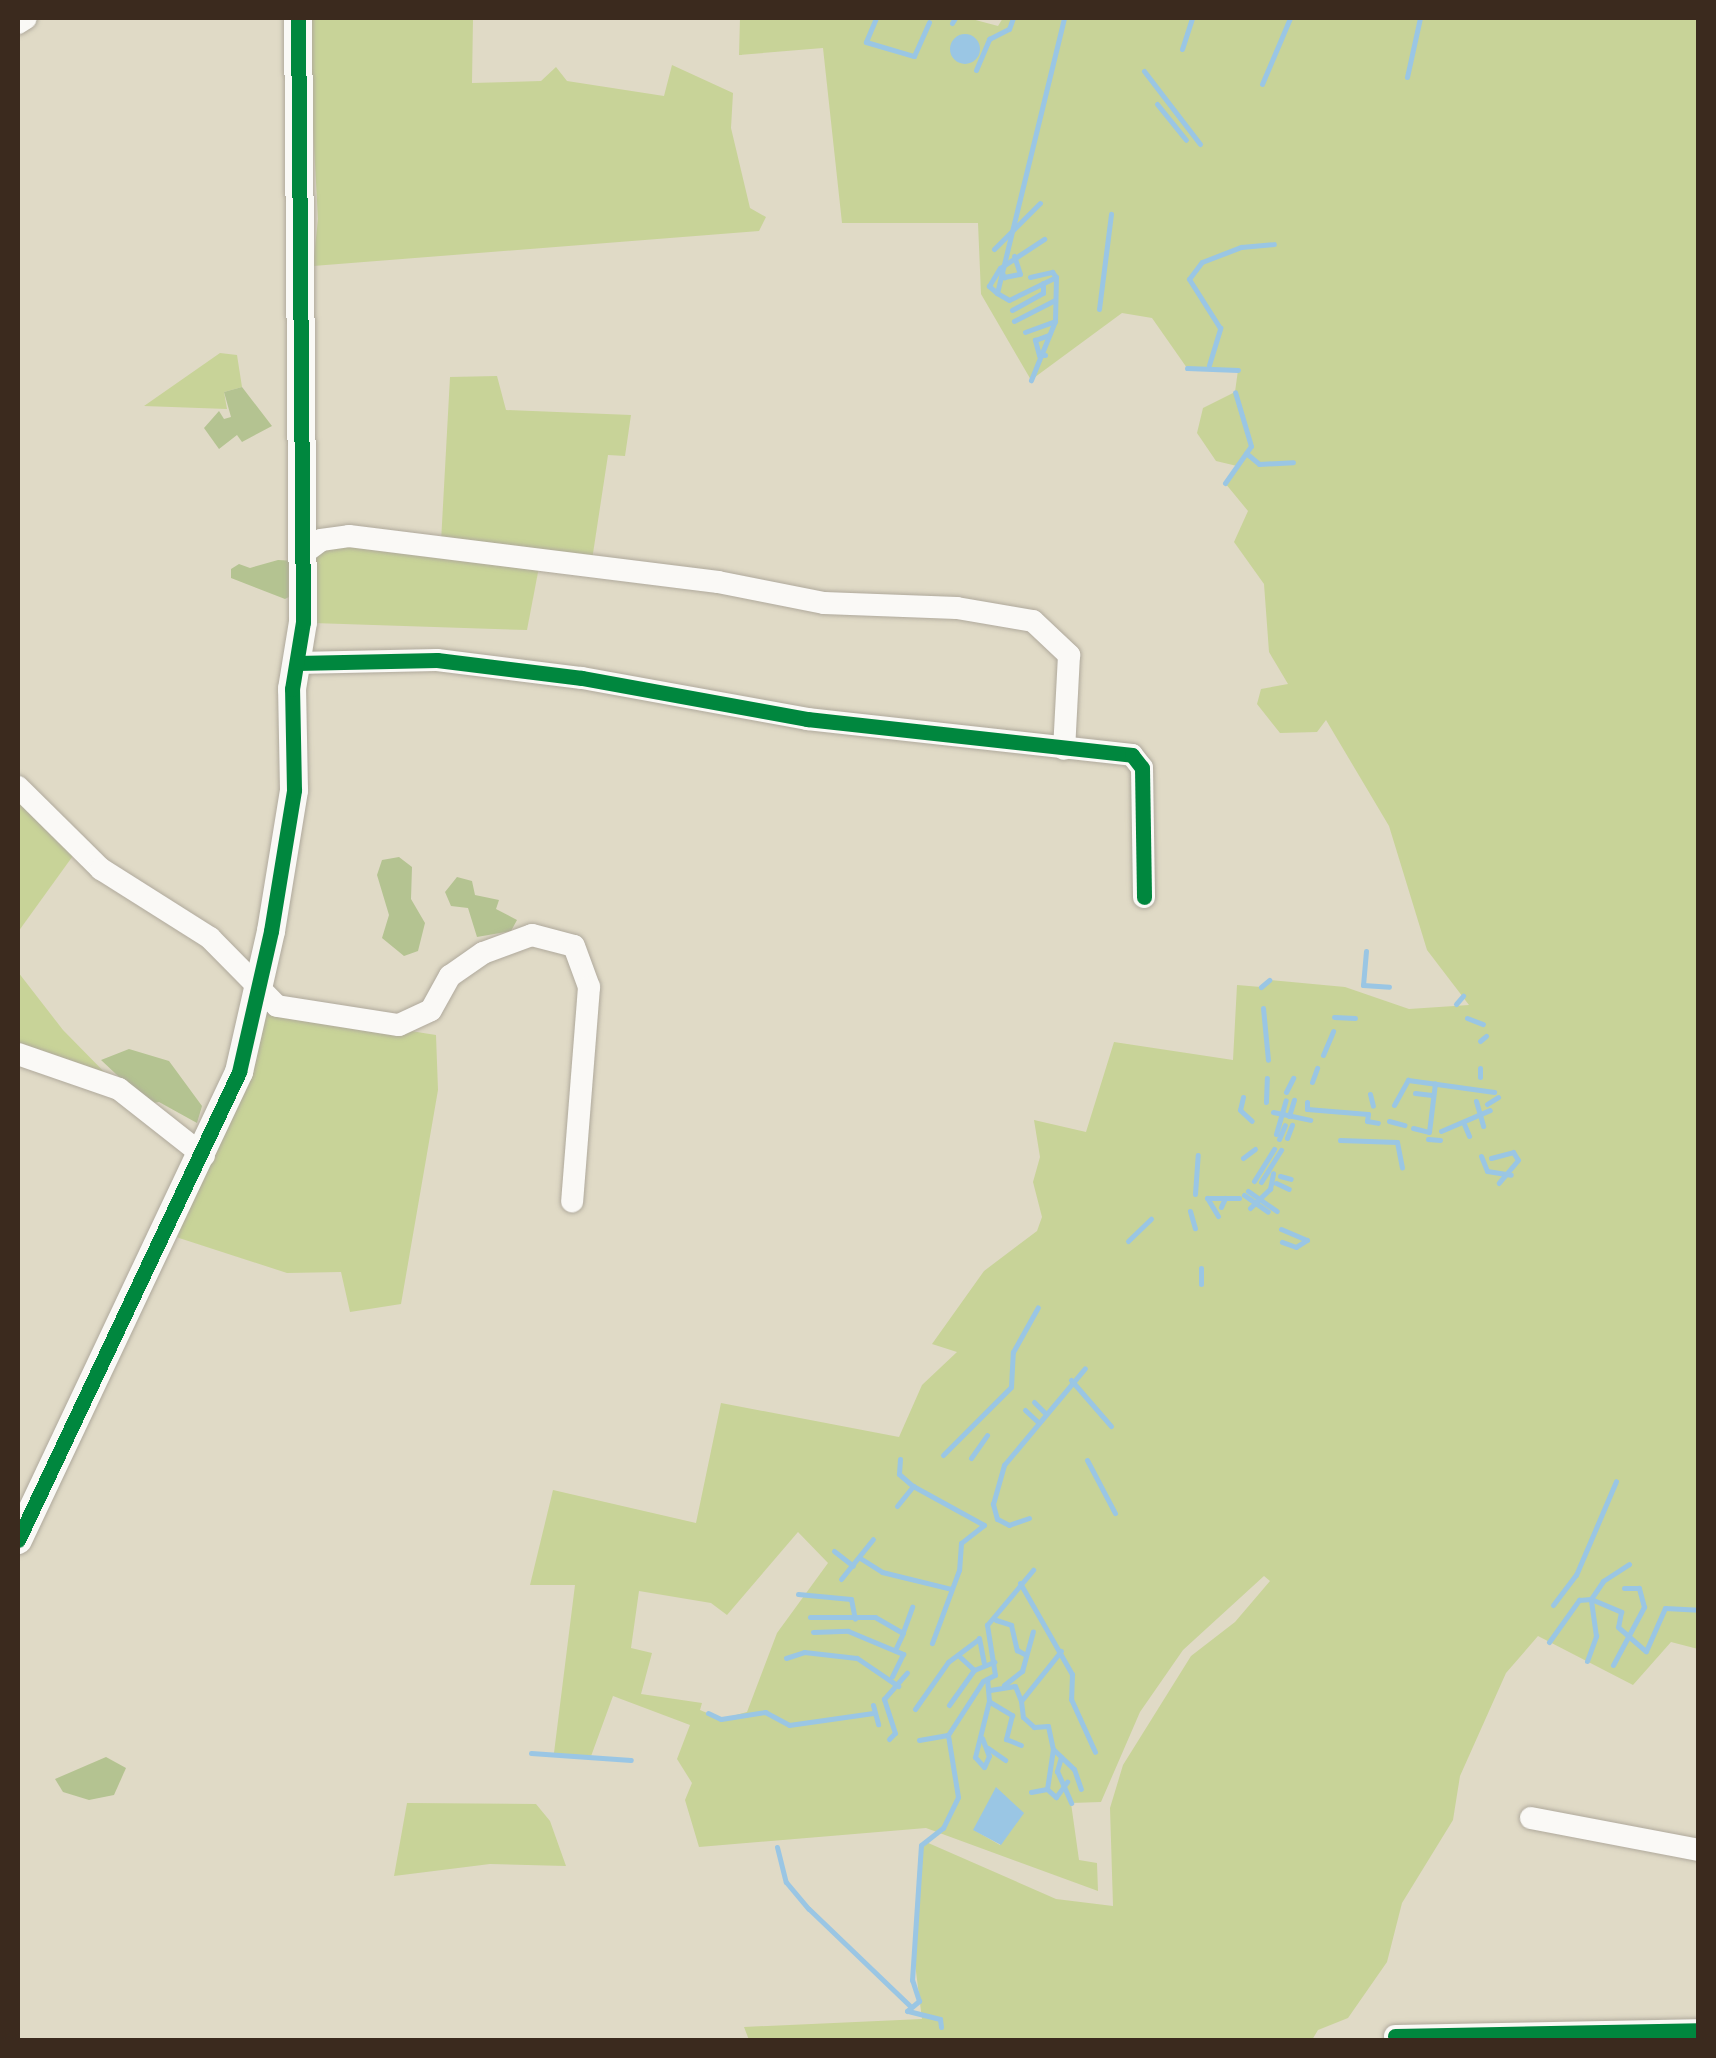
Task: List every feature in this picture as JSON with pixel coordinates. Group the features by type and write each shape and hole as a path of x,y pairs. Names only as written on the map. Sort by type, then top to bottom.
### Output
{"street":[{"path":"18,23 26,18"},
{"path":"18,1540 204,1156 239,1072 294,790 304,553 298,18"},
{"path":"304,553 321,540 349,536 718,582 824,603 957,608 1033,621 1069,656 1064,749"},
{"path":"297,663 437,660 582,678 807,719 1132,755 1142,768 1144,897"},
{"path":"18,786 101,869 210,938 257,991 277,1006 398,1026 431,1010 450,976 483,953 532,935 574,946 588,987 572,1201"},
{"path":"18,1054 119,1089 204,1156"},
{"path":"1530,1818 1698,1850"},
{"path":"1395,2036 1698,2030"}],"green space":[{"path":"307,18 473,18 472,83 541,81 556,67 567,81 664,96 672,65 733,93 731,128 750,208 766,217 759,231 313,266 318,219"},
{"path":"740,18 968,18 998,26 1003,18 1698,18 1698,1649 1671,1642 1633,1685 1538,1636 1506,1673 1460,1776 1453,1820 1402,1903 1387,1962 1348,2018 1318,2030 1312,2040 749,2040 744,2027 922,2019 913,1948 919,1855 926,1842 1056,1899 1113,1906 1110,1808 1123,1765 1191,1656 1235,1622 1270,1581 1264,1576 1183,1650 1140,1712 1101,1802 1071,1803 1079,1860 1097,1863 1098,1891 926,1828 699,1847 685,1800 692,1783 677,1759 690,1725 613,1696 590,1759 554,1753 575,1585 530,1585 553,1490 696,1523 721,1403 899,1437 922,1385 957,1352 932,1344 984,1271 1037,1231 1042,1217 1033,1182 1040,1157 1034,1120 1086,1132 1114,1042 1233,1060 1237,985 1261,987 1269,980 1345,987 1409,1009 1469,1005 1427,950 1389,826 1326,720 1317,732 1280,733 1257,704 1261,689 1288,684 1269,652 1264,584 1234,542 1248,511 1225,483 1237,466 1216,461 1197,433 1203,408 1235,392 1238,370 1187,368 1152,318 1122,313 1031,380 981,294 978,223 842,223 823,48 739,55","holes":["798,1532 828,1563 777,1633 747,1712 721,1719 700,1710 702,1703 641,1694 652,1653 631,1648 639,1591 711,1603 727,1615","997,1788 1006,1802 1000,1845 974,1830"]},
{"path":"220,353 237,355 242,387 224,392 227,409 144,406"},
{"path":"497,376 506,410 631,415 625,456 608,455 592,560 441,542 450,377"},
{"path":"242,387 272,426 242,442 237,435 219,449 204,428 219,411 224,419 231,417 224,392"},
{"path":"349,542 539,567 527,630 313,623 310,557 319,547"},
{"path":"278,560 297,561 295,594 285,599 231,578 231,569 239,564 250,568"},
{"path":"18,797 75,853 18,932"},
{"path":"399,857 412,867 411,899 425,923 418,951 404,956 382,938 389,915 377,875 382,860"},
{"path":"457,877 472,881 475,895 499,900 496,909 517,920 511,931 477,937 468,908 451,906 445,892"},
{"path":"18,972 63,1030 114,1082 18,1045"},
{"path":"272,1009 436,1035 438,1090 401,1304 350,1312 341,1272 287,1273 176,1237 263,1016"},
{"path":"129,1049 169,1061 202,1106 197,1123 159,1102 148,1104 101,1060"},
{"path":"106,1757 126,1768 114,1795 89,1800 63,1792 55,1779"},
{"path":"407,1803 536,1804 550,1821 566,1866 490,1864 394,1876"}],"water":[{"path":"965,34 979,43 980,49 971,63 965,64 951,55 950,49 959,35"},
{"path":"996,1787 1024,1813 1001,1845 973,1830"}],"waterway":[{"path":"876,18 866,42 914,56 929,22"},
{"path":"952,23 955,18"},
{"path":"976,70 989,39 1009,29 1013,18"},
{"path":"1056,277 1009,300 997,293 1064,18"},
{"path":"1182,49 1192,18"},
{"path":"1262,84 1290,18"},
{"path":"1407,77 1420,18"},
{"path":"1144,71 1200,144"},
{"path":"1157,104 1186,140"},
{"path":"994,249 1040,203"},
{"path":"1099,309 1111,214"},
{"path":"997,293 989,286 1000,268 1044,239"},
{"path":"1209,365 1220,328 1189,279 1202,262 1241,247 1274,244"},
{"path":"1001,270 1004,277 1020,274 1014,256"},
{"path":"1030,277 1052,272 1056,277 1055,321 1031,380"},
{"path":"1012,310 1043,293 1043,283"},
{"path":"1014,321 1055,300"},
{"path":"1025,332 1055,321"},
{"path":"1045,355 1039,355 1035,340 1049,335"},
{"path":"1187,368 1238,370"},
{"path":"1225,483 1251,446 1235,392"},
{"path":"1246,453 1259,464 1293,462"},
{"path":"1366,951 1363,985 1389,987"},
{"path":"1261,987 1269,980"},
{"path":"1456,1004 1463,996"},
{"path":"1263,1008 1268,1060"},
{"path":"1334,1017 1355,1018"},
{"path":"1467,1018 1483,1024"},
{"path":"1323,1055 1333,1031"},
{"path":"1480,1041 1486,1036"},
{"path":"1312,1082 1317,1068"},
{"path":"1480,1068 1480,1077"},
{"path":"1266,1102 1267,1078"},
{"path":"1286,1092 1293,1078"},
{"path":"1394,1105 1408,1080 1494,1092"},
{"path":"1413,1128 1429,1132 1435,1083"},
{"path":"1415,1093 1432,1095"},
{"path":"1370,1094 1373,1106"},
{"path":"1243,1097 1240,1110 1252,1121"},
{"path":"1487,1104 1498,1097"},
{"path":"1276,1134 1286,1100"},
{"path":"1289,1116 1294,1100"},
{"path":"1476,1101 1483,1126"},
{"path":"1307,1102 1307,1109 1368,1114 1367,1121 1378,1123"},
{"path":"1441,1131 1490,1110"},
{"path":"1273,1112 1310,1120"},
{"path":"1389,1121 1404,1125"},
{"path":"1464,1124 1469,1136"},
{"path":"1279,1139 1285,1125"},
{"path":"1287,1138 1292,1125"},
{"path":"1428,1139 1440,1140"},
{"path":"1340,1140 1397,1142 1402,1168"},
{"path":"1243,1158 1255,1149"},
{"path":"1254,1181 1274,1149"},
{"path":"1261,1182 1281,1150"},
{"path":"1491,1158 1513,1152 1518,1160 1499,1183"},
{"path":"1195,1194 1198,1155"},
{"path":"1481,1156 1487,1171 1511,1175"},
{"path":"1250,1208 1270,1189 1273,1173"},
{"path":"1280,1176 1291,1179"},
{"path":"1276,1183 1289,1189"},
{"path":"1248,1191 1277,1211"},
{"path":"1244,1195 1268,1212"},
{"path":"1218,1216 1207,1198 1239,1198"},
{"path":"1221,1207 1225,1198"},
{"path":"1190,1211 1195,1228"},
{"path":"1128,1241 1151,1219"},
{"path":"1281,1229 1307,1240 1296,1247 1282,1242"},
{"path":"1201,1268 1201,1284"},
{"path":"943,1455 1011,1387 1013,1352 1038,1307"},
{"path":"1029,1518 1009,1525 997,1519 993,1504 1004,1465 1085,1368"},
{"path":"1071,1380 1111,1426"},
{"path":"1034,1402 1046,1414"},
{"path":"1025,1410 1038,1422"},
{"path":"971,1458 987,1435"},
{"path":"900,1459 899,1474 913,1486 984,1525 961,1543 959,1570 932,1643"},
{"path":"1087,1460 1115,1513"},
{"path":"1553,1605 1576,1575 1616,1481"},
{"path":"897,1506 913,1486"},
{"path":"841,1579 873,1539"},
{"path":"834,1551 853,1566"},
{"path":"860,1558 882,1572 951,1589"},
{"path":"1549,1642 1579,1600 1591,1599 1603,1581 1629,1564"},
{"path":"941,2027 940,2019 907,2011 919,2001 912,1980 921,1845 943,1828 958,1797 948,1735 983,1681 995,1675 987,1625 1033,1570"},
{"path":"1020,1583 1072,1674 1071,1699 1095,1752"},
{"path":"1613,1665 1644,1607 1639,1588 1624,1588"},
{"path":"798,1594 851,1599 855,1619"},
{"path":"1591,1599 1621,1612 1618,1627 1646,1651 1665,1608 1698,1610"},
{"path":"1587,1661 1596,1636 1591,1601"},
{"path":"903,1632 912,1607"},
{"path":"810,1617 875,1617 903,1633 895,1650"},
{"path":"996,1620 1011,1625 1017,1650 1026,1655"},
{"path":"813,1632 848,1631 903,1654 892,1677"},
{"path":"1004,1685 1022,1671 1033,1631"},
{"path":"979,1638 984,1663"},
{"path":"915,1709 948,1662 978,1639"},
{"path":"1061,1651 1021,1701 1023,1717 1034,1727 1048,1726 1053,1749 1074,1769 1081,1789"},
{"path":"786,1658 804,1652 857,1658 898,1686"},
{"path":"958,1655 974,1670"},
{"path":"949,1705 974,1670 994,1662"},
{"path":"889,1739 895,1733 884,1699 907,1673"},
{"path":"984,1767 975,1757 989,1701 987,1679"},
{"path":"990,1690 1015,1686 1021,1701"},
{"path":"990,1702 1012,1715 1006,1739 1021,1745"},
{"path":"873,1705 878,1724"},
{"path":"708,1713 721,1719 765,1712 789,1725 873,1713"},
{"path":"919,1740 948,1735"},
{"path":"982,1738 989,1756 984,1767"},
{"path":"988,1748 1005,1760"},
{"path":"1031,1792 1047,1789 1053,1749"},
{"path":"531,1753 631,1760"},
{"path":"1061,1757 1057,1771 1071,1803"},
{"path":"1047,1789 1056,1797 1067,1782"},
{"path":"777,1847 786,1882 909,2005"}],"cycle path":[{"path":"18,1540 239,1072 271,931 294,790 292,689 303,622 298,18"},
{"path":"297,663 437,660 582,678 807,719 1132,755 1142,768 1144,897"},
{"path":"1395,2036 1698,2030"}]}
